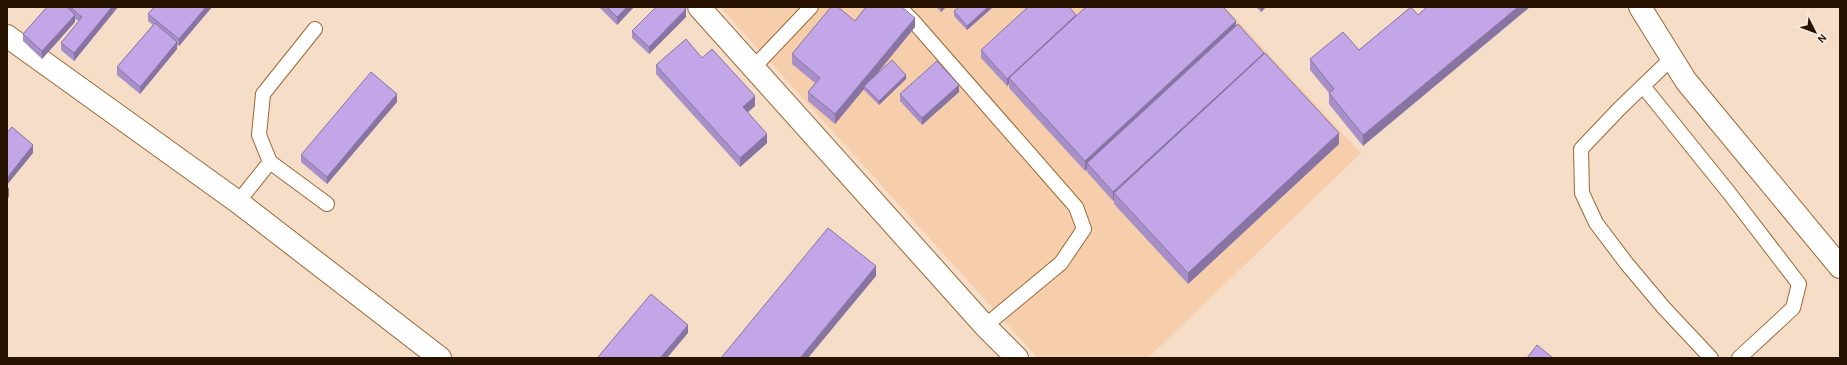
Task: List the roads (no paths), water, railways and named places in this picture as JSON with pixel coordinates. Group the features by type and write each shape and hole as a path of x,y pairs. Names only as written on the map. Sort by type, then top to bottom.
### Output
{"street":[{"path":"700,7 985,326 1017,358"},
{"path":"1640,7 1686,81 1840,266"},
{"path":"7,36 238,202 440,358"}],"lane":[{"path":"754,67 811,7"},
{"path":"899,7 914,22 1076,207 1084,229 1061,263 985,326"},
{"path":"315,29 263,94 259,135 270,162 327,204"},
{"path":"1672,58 1581,149 1582,193 1596,223 1627,264 1664,308 1711,358"},
{"path":"1643,86 1730,194 1798,284 1793,308 1739,358"},
{"path":"238,202 270,162"}]}
